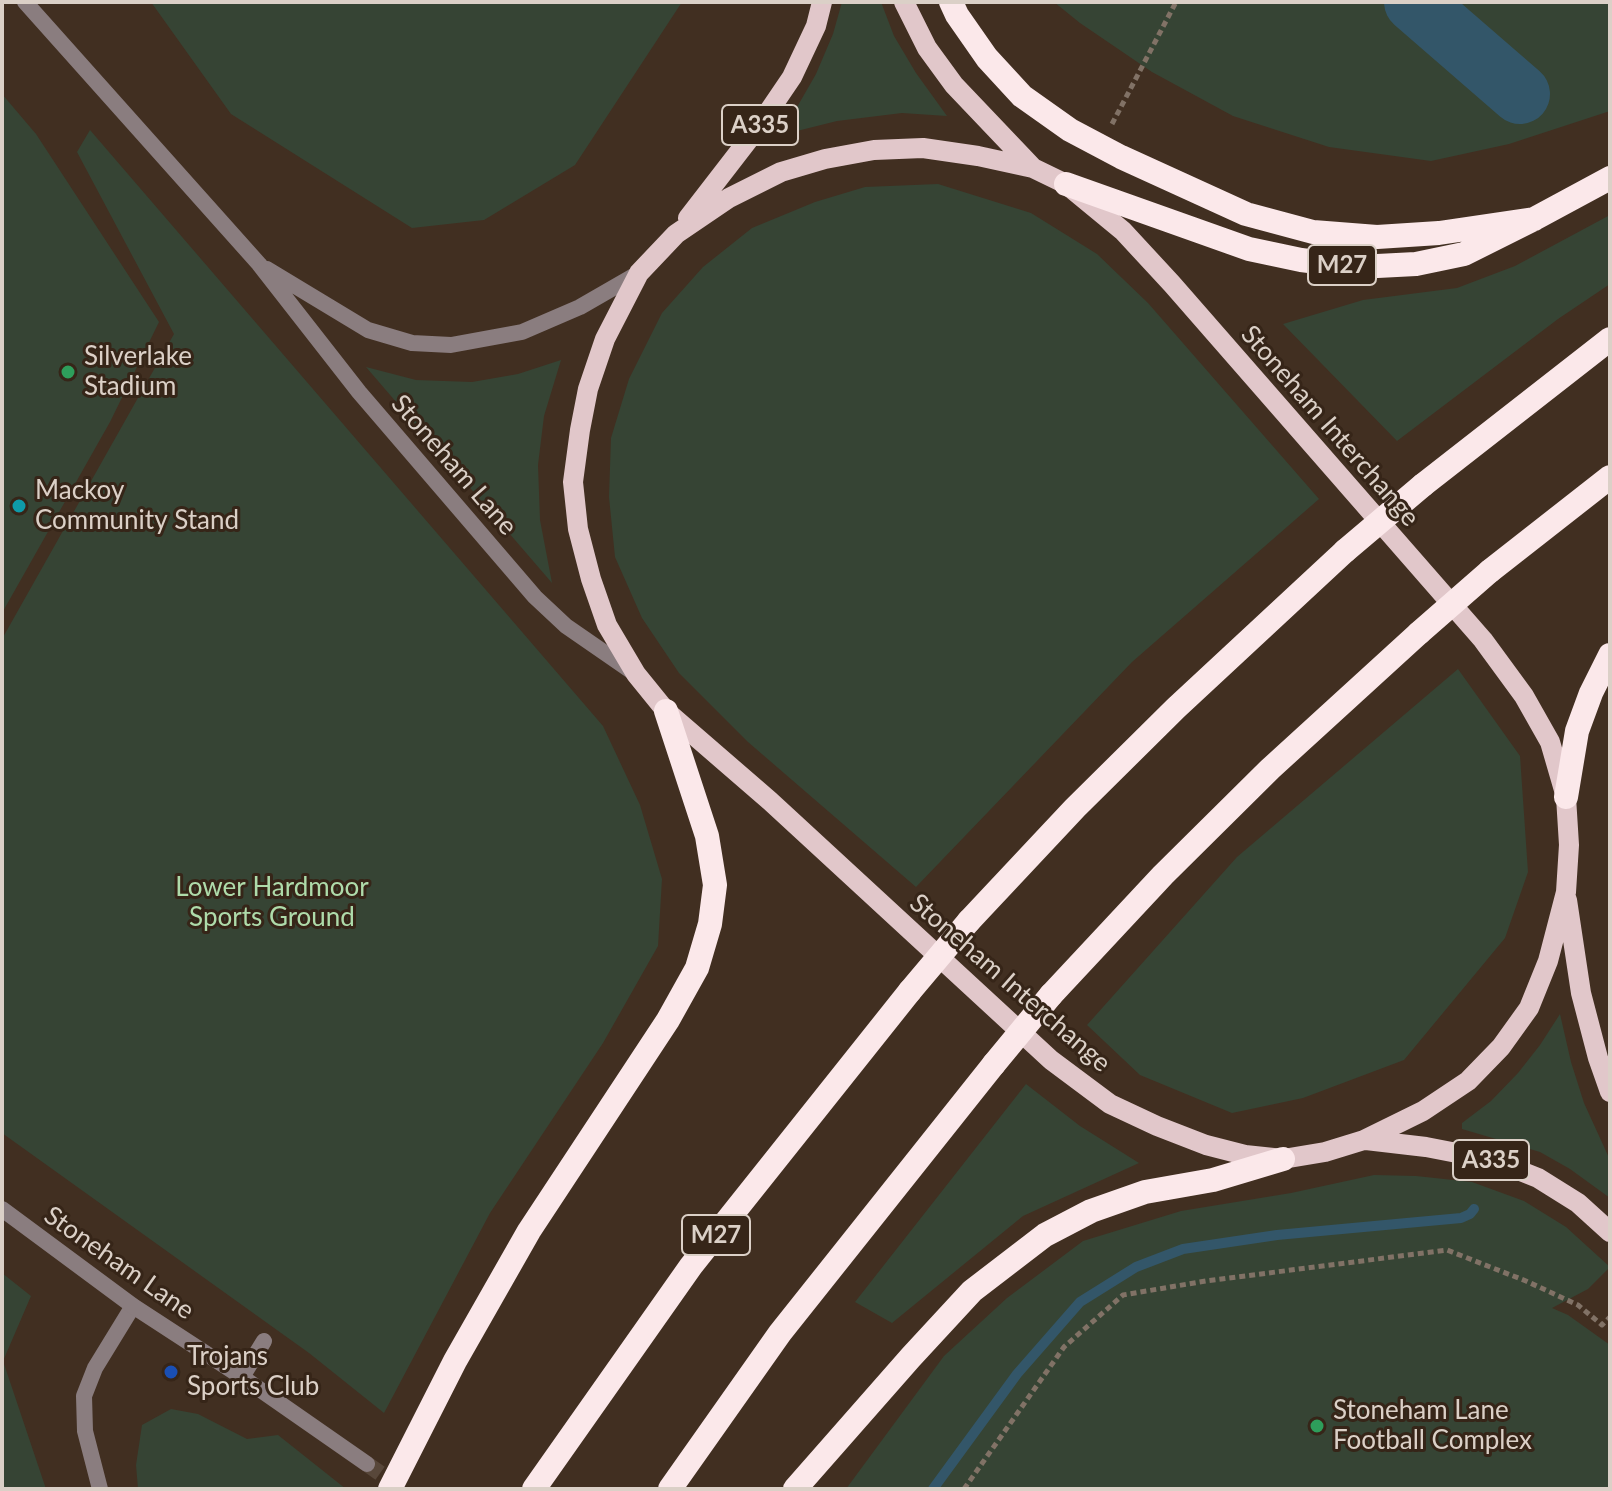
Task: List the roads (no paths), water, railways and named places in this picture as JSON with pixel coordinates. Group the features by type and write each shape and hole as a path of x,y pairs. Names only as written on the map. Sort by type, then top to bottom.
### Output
{"highway":[{"name":"M27","path":"951,2 987,58 1022,96 1070,130 1246,214 1313,232 1377,237 1439,233 1534,219"},
{"name":"M27","path":"1066,184 1249,249 1358,267 1416,264 1464,254 1610,178"},
{"name":"M27","path":"534,1489 691,1266 969,921 1075,808 1176,708 1345,551 1423,485 1610,339"},
{"path":"670,1489 780,1333 1051,995 1163,875 1270,769 1490,571 1610,477"},
{"path":"1566,797 1577,731 1610,655"},
{"path":"390,1489 455,1361 529,1231 668,1020 697,968 710,924 715,885 707,836 666,711"},
{"path":"795,1489 972,1291 1045,1235 1091,1211 1145,1192 1213,1180 1283,1159"}],"main road":[{"name":"A335","path":"676,234 756,130 792,77 816,26 822,2"},
{"path":"904,2 927,48 954,85 1033,168"},
{"name":"Stoneham Interchange","path":"923,148 1033,168 1066,184 1123,231 1483,640 1524,696 1550,742 1566,797 1569,845 1566,892 1548,961 1529,1008 1501,1047 1468,1081 1423,1111 1364,1140 1325,1152 1283,1159 1245,1155 1206,1145 1157,1126 1110,1104 1051,1060 770,801 666,711 636,674 607,625 578,529 573,482 588,389 605,339 639,273 676,234 742,192 781,172 825,159 874,150 923,148"},
{"path":"1566,892 1581,993 1610,1092"},
{"name":"A335","path":"1364,1140 1426,1147 1493,1160 1538,1178 1578,1203 1610,1232"}],"street":[{"name":"Stoneham Lane","path":"25,2 259,264 359,392 535,597 566,626 636,674"},
{"name":"Stoneham Lane","path":"259,264 368,330 412,343 451,345 522,332 580,307 639,273"},
{"name":"Stoneham Lane","path":"2,1209 133,1306 367,1464"},
{"path":"100,1489 85,1431 84,1396 95,1368 133,1306"},
{"path":"242,1377 264,1341"}],"waterway":[{"path":"1414,2 1520,94"},
{"path":"933,1489 1017,1374 1080,1302 1136,1267 1183,1249 1277,1235 1461,1218 1474,1209"}],"tunnel":[{"path":"367,1464 401,1488"}],"place":[{"name":"Silverlake Stadium","path":"68,372"},
{"name":"Mackoy Community Stand","path":"19,506"},
{"name":"Trojans Sports Club","path":"171,1372"},
{"name":"Stoneham Lane Football Complex","path":"1317,1426"}],"park label":[{"name":"Lower Hardmoor Sports Ground","path":"272,903"}]}
